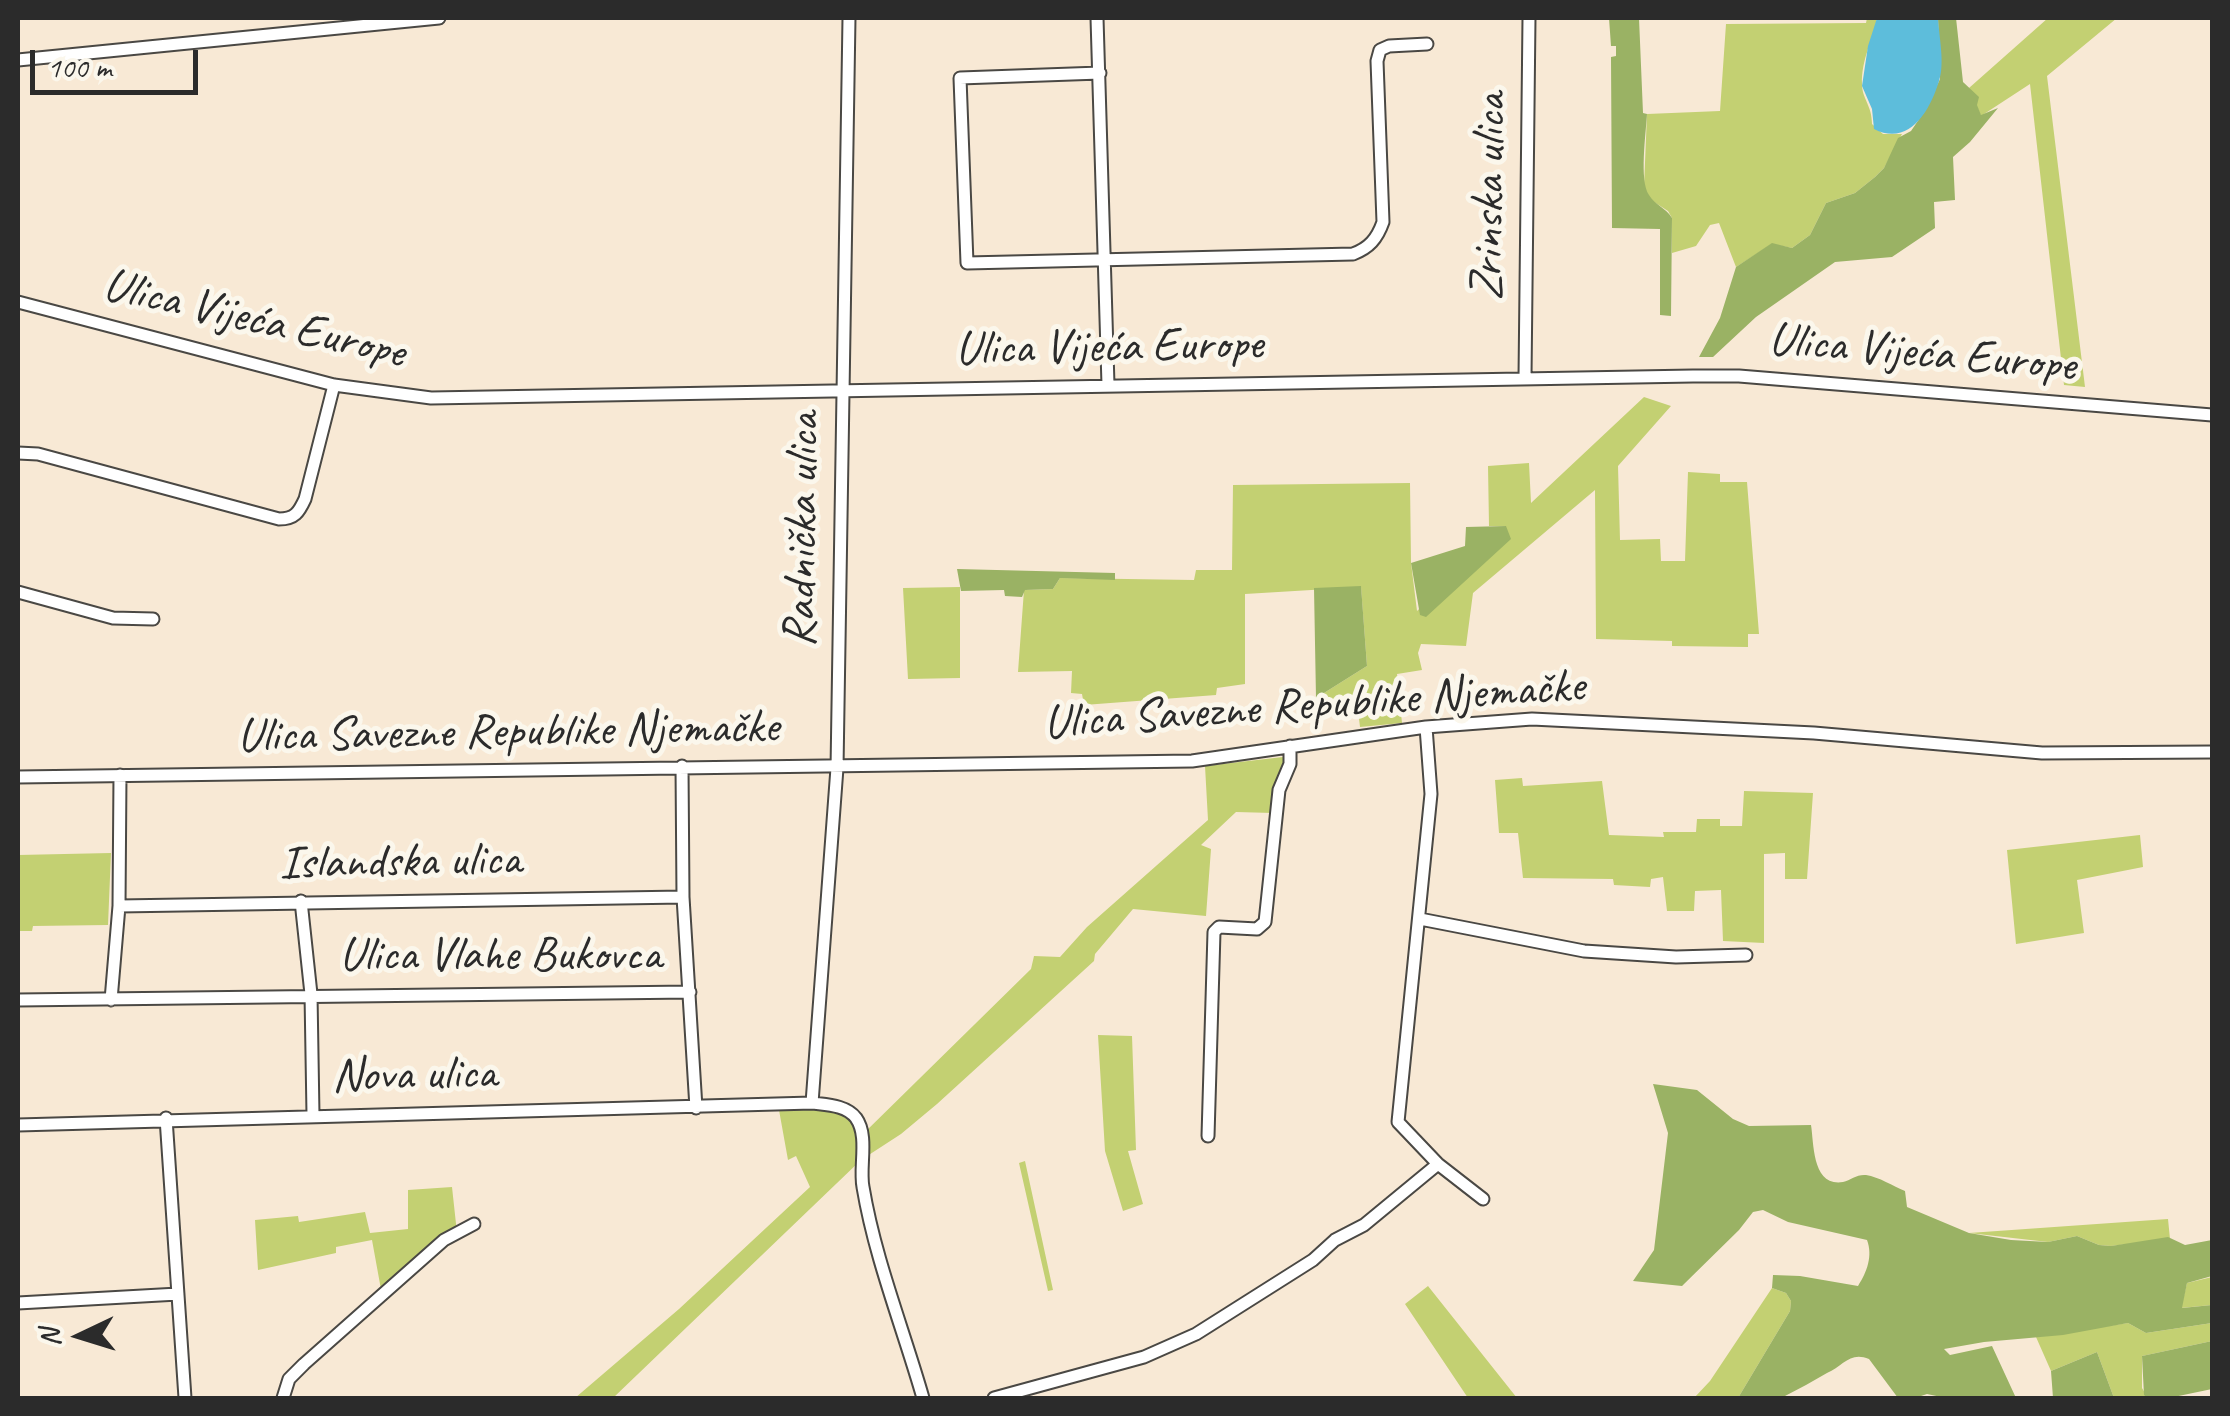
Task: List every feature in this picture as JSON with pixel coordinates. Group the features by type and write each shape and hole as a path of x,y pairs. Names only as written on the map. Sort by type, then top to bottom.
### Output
{"street":[{"path":"18,60 439,18"},
{"name":"Radnička ulica","path":"812,1103 837,768 849,18"},
{"path":"1098,18 1108,385"},
{"name":"Zrinska ulica","path":"1525,377 1529,18"},
{"path":"1100,73 960,78 968,264 1353,254 1364,250 1374,242 1382,222 1376,61 1380,50 1389,46 1428,44"},
{"name":"Ulica Vijeća Europe","path":"18,302 334,385 442,398 1738,376 2212,415"},
{"path":"18,453 38,454 289,519 299,512 305,499 334,385"},
{"path":"18,592 113,618 154,619"},
{"name":"Ulica Savezne Republike Njemačke","path":"18,776 1192,761 1426,727 1532,719 1814,733 2042,753 2212,752"},
{"path":"1426,727 1430,794 1398,1122 1438,1164 1483,1199"},
{"path":"1208,1136 1214,932 1220,926 1257,929 1265,922 1280,790 1290,764 1290,746"},
{"path":"682,766 683,897 696,1108"},
{"path":"111,1000 119,906 120,775"},
{"name":"Islandska ulica","path":"119,906 683,897"},
{"name":"Ulica Vlahe Bukovca","path":"301,901 311,994 313,1115"},
{"path":"1420,919 1584,952 1658,957 1746,955"},
{"name":"Ulica Vlahe Bukovca","path":"18,1000 690,992"},
{"path":"812,1103 850,1112 859,1124 862,1186 923,1398"},
{"name":"Nova ulica","path":"18,1125 812,1103"},
{"path":"166,1118 185,1398"},
{"path":"994,1398 1144,1357 1196,1334 1299,1269 1335,1240 1364,1225 1438,1164"},
{"path":"283,1398 289,1379 304,1364 444,1240 474,1224"},
{"path":"18,1303 178,1294"}],"green space":[{"path":"1609,18 1639,18 1643,113 1647,114 1644,179 1649,195 1672,218 1671,316 1660,315 1660,229 1612,228 1611,57 1616,56 1616,46 1611,46"},
{"path":"1867,18 1877,18 1862,75 1872,124 1883,134 1902,134 1884,168 1855,193 1826,203 1810,235 1792,248 1772,244 1736,267 1719,223 1710,225 1696,246 1672,253 1672,218 1651,200 1644,187 1647,114 1720,111 1726,24 1866,23"},
{"path":"1938,18 1956,18 1963,82 1979,97 1981,115 1998,108 1953,157 1955,200 1934,202 1935,228 1892,257 1835,262 1756,317 1713,357 1699,357 1720,318 1736,267 1772,243 1792,248 1810,235 1826,203 1855,193 1875,177 1884,168 1898,138 1911,131 1940,79"},
{"path":"2048,18 2117,18 2047,76 2085,387 2064,385 2030,84 1981,116 1969,88"},
{"path":"1644,397 1671,406 1618,466 1620,540 1660,539 1661,561 1685,561 1688,472 1720,474 1720,482 1747,482 1759,634 1748,634 1748,647 1596,639 1595,490 1473,593 1466,646 1421,644 1418,653 1422,670 1397,674 1402,723 1360,727 1358,710 1317,716 1316,698 1367,666 1361,587 1245,594 1245,684 1217,688 1216,695 1084,705 1082,694 1071,693 1072,671 1018,672 1024,590 1053,589 1060,578 1194,580 1196,570 1232,570 1233,485 1410,483 1411,563 1417,611 1506,526 1489,526 1488,466 1529,463 1531,503"},
{"path":"1506,526 1511,539 1426,617 1420,615 1411,563 1465,546 1466,527"},
{"path":"957,569 1115,573 1115,580 1060,578 1053,589 1025,590 1022,597 1005,596 1004,590 961,591"},
{"path":"1361,586 1367,666 1316,698 1314,588"},
{"path":"960,587 960,678 908,679 903,588"},
{"path":"1283,757 1287,763 1278,778 1273,813 1236,812 1201,845 1211,849 1206,916 1133,909 1095,954 1094,961 937,1104 861,1160 613,1398 575,1398 679,1309 810,1187 796,1156 788,1160 779,1110 836,1112 862,1135 1031,969 1034,956 1060,957 1087,927 1208,820 1205,766"},
{"path":"1522,778 1523,786 1602,781 1609,835 1664,837 1663,832 1696,832 1697,819 1720,819 1720,826 1742,826 1744,791 1813,793 1807,879 1785,879 1785,853 1764,854 1764,943 1723,941 1721,890 1695,891 1694,911 1667,911 1663,877 1651,879 1650,887 1614,885 1613,879 1523,878 1518,833 1499,833 1495,780"},
{"path":"2140,835 2143,867 2077,880 2084,933 2016,944 2007,850"},
{"path":"111,853 108,925 33,926 32,931 18,931 18,855"},
{"path":"1098,1035 1132,1036 1136,1150 1128,1151 1143,1204 1123,1211 1105,1151"},
{"path":"1653,1084 1697,1090 1733,1119 1749,1126 1811,1125 1816,1163 1825,1178 1843,1182 1863,1175 1876,1178 1905,1191 1907,1207 1969,1233 2048,1242 2077,1236 2111,1246 2168,1237 2185,1245 2212,1240 2212,1276 2187,1283 2182,1308 2212,1305 2212,1323 2146,1333 2128,1323 1944,1349 1950,1355 1992,1346 2016,1398 1946,1398 1927,1394 1898,1398 1869,1359 1857,1357 1780,1398 1738,1398 1790,1311 1791,1301 1786,1293 1772,1288 1773,1275 1858,1286 1868,1264 1869,1246 1867,1240 1788,1222 1763,1210 1753,1212 1682,1286 1633,1281 1654,1250 1668,1133"},
{"path":"1025,1161 1053,1290 1048,1291 1019,1163"},
{"path":"452,1187 457,1233 382,1295 372,1240 336,1247 336,1253 258,1270 255,1220 298,1216 299,1222 365,1212 370,1233 408,1229 408,1190"},
{"path":"2168,1219 2170,1239 2111,1246 2077,1236 2048,1242 1969,1233"},
{"path":"2212,1277 2212,1305 2181,1308 2187,1283"},
{"path":"1428,1286 1517,1398 1468,1398 1405,1304"},
{"path":"1772,1288 1786,1293 1791,1301 1790,1311 1738,1398 1694,1398 1710,1381"},
{"path":"2128,1323 2146,1333 2212,1323 2212,1341 2142,1356 2142,1388 2148,1398 2114,1398 2097,1352 2051,1371 2036,1337"},
{"path":"2212,1341 2212,1389 2169,1398 2144,1395 2142,1356"},
{"path":"2097,1352 2114,1398 2053,1398 2051,1371"}],"water":[{"path":"1877,18 1938,18 1942,66 1939,81 1924,114 1908,130 1898,133 1874,129 1872,109 1862,86"}]}
